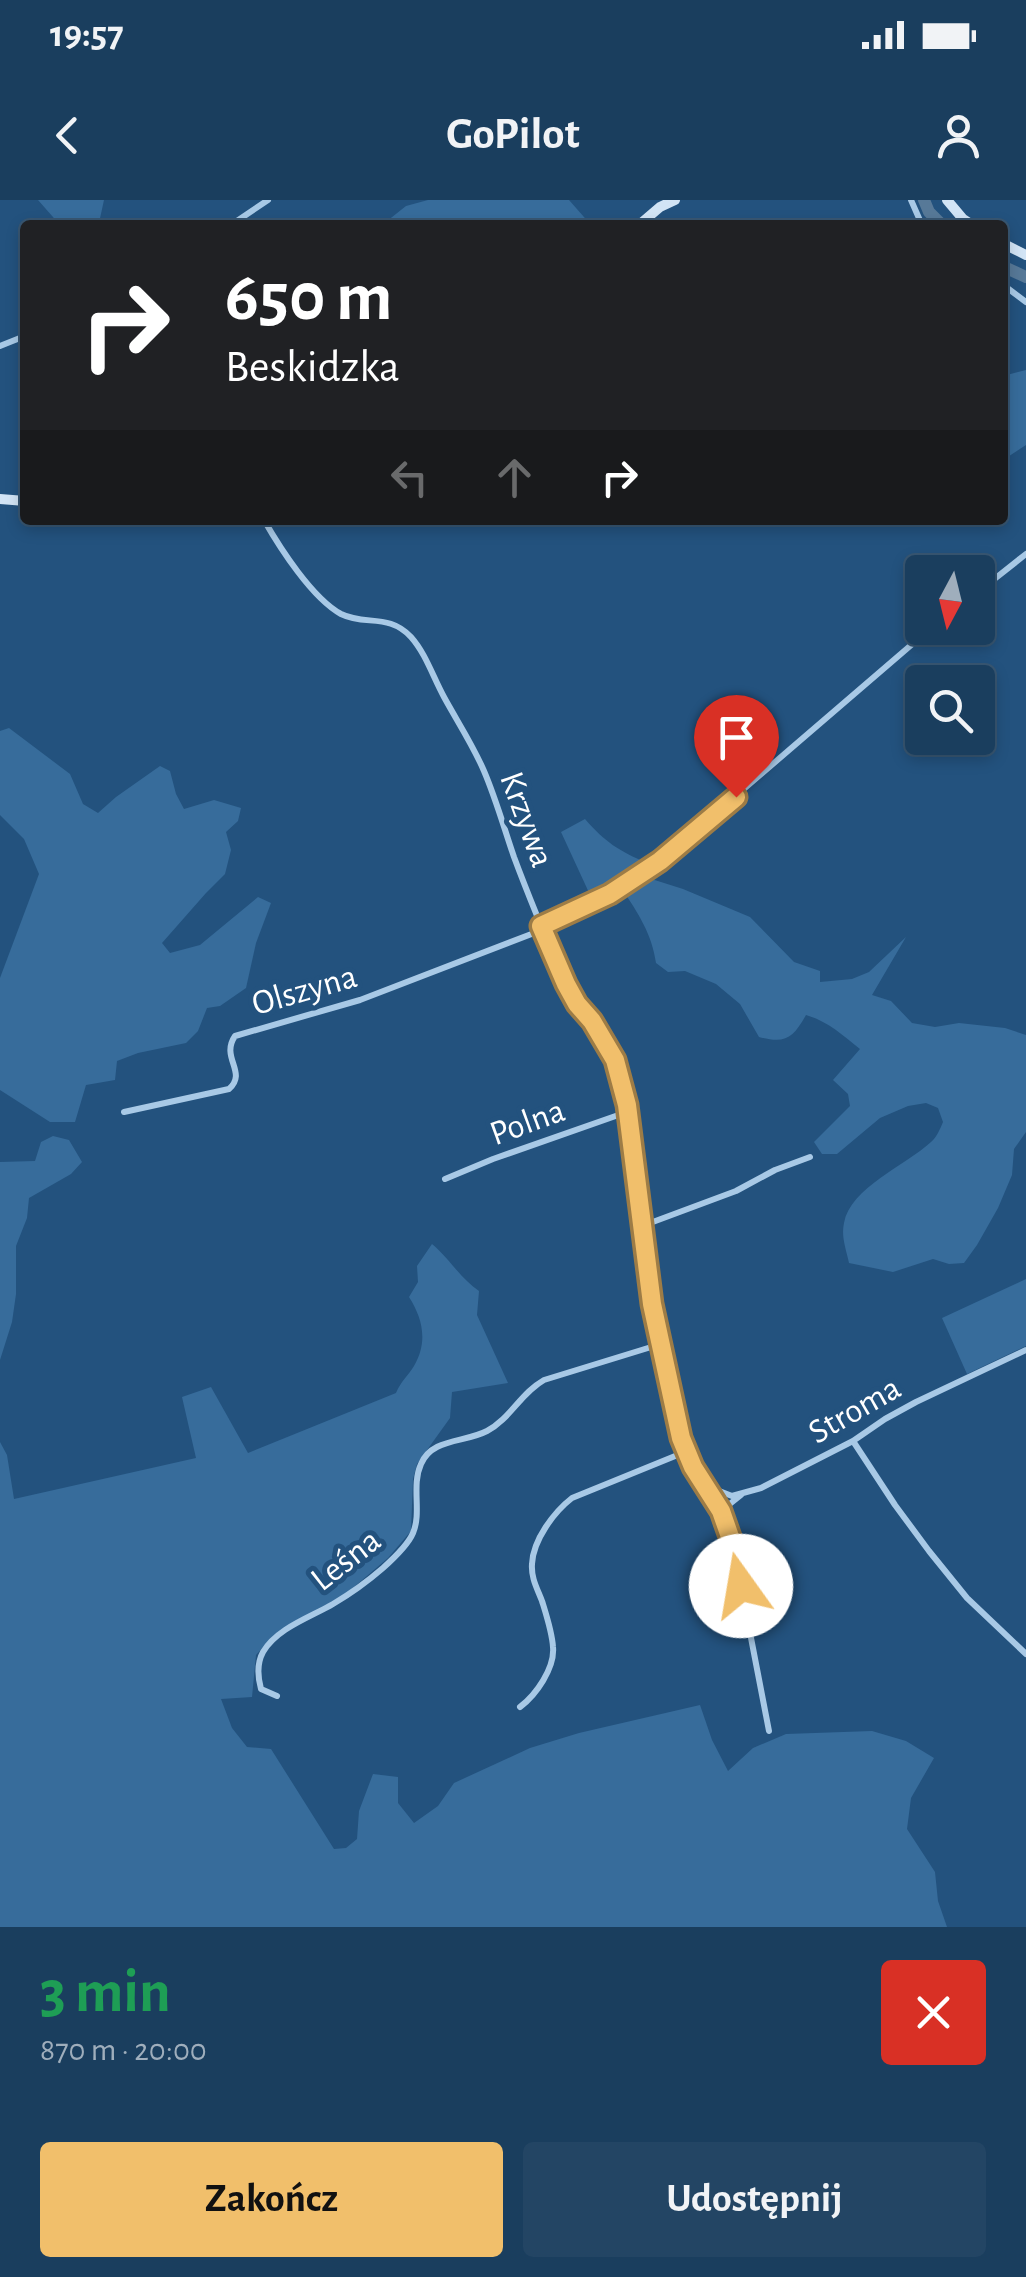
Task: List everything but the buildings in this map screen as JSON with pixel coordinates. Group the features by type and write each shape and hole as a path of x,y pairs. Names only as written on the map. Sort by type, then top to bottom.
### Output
{"street":[{"path":"238,220 268,200"},
{"path":"657,204 674,200"},
{"path":"947,200 964,220"},
{"name":"Krzywa","path":"267,525 302,577 330,606 344,615 394,624 420,650 482,765 541,928 566,984 615,1060 622,1080 652,1304 661,1344 686,1452 721,1511 736,1554 770,1731"},
{"path":"995,579 1026,554"},
{"path":"541,928 610,894 660,861 912,645"},
{"name":"Olszyna","path":"124,1112 229,1090 237,1081 229,1049 234,1036 360,1000 541,928"},
{"name":"Polna","path":"446,1179 627,1112"},
{"path":"642,1226 736,1191 810,1156"},
{"name":"Leśna","path":"276,1696 261,1689 259,1667 263,1652 276,1637 366,1581 412,1537 416,1480 420,1466 433,1448 492,1428 544,1380 661,1344"},
{"name":"Stroma","path":"721,1511 742,1494 853,1441 916,1402 1026,1350"},
{"path":"853,1441 929,1551 968,1598 1026,1654"},
{"path":"520,1707 531,1699 552,1658 543,1604 532,1578 532,1561 536,1547 560,1508 572,1498 686,1452"},
{"path":"706,1486 723,1494 742,1494"}],"shaded area":[{"path":"38,200 104,200 100,220 56,220"},
{"path":"428,200 569,200 587,220 388,220 406,206"},
{"path":"1026,370 1026,445 1008,457 1008,375"},
{"path":"9,728 70,774 83,804 98,813 160,766 170,771 184,809 214,800 241,808 238,821 226,832 231,850 225,874 162,943 170,953 200,945 258,897 271,903 256,943 246,988 220,1006 207,1008 198,1031 186,1043 117,1061 115,1080 86,1085 75,1122 50,1122 0,1090 0,978 39,874 24,839 0,815 0,731"},
{"path":"585,819 613,845 647,863 591,897 561,832"},
{"path":"642,876 750,917 794,962 820,971 820,982 852,979 869,972 906,937 872,995 891,1001 912,1023 935,1027 959,1023 1005,1028 1026,1035 1026,1132 1014,1149 1012,1175 998,1208 964,1263 933,1259 893,1272 849,1263 843,1233 848,1210 880,1178 933,1140 943,1122 938,1108 926,1103 908,1106 880,1118 837,1154 822,1154 814,1142 850,1106 848,1094 833,1080 860,1049 828,1025 806,1015 788,1037 759,1037 740,1004 716,984 685,971 668,972 656,963 648,933 622,889"},
{"path":"53,1136 69,1140 82,1162 71,1174 29,1198 27,1218 16,1246 12,1322 0,1360 0,1162 35,1161 41,1142"},
{"path":"432,1244 479,1291 477,1315 508,1383 452,1392 450,1418 417,1464 411,1531 388,1558 347,1593 275,1634 256,1655 252,1697 221,1699 232,1728 247,1747 271,1749 334,1849 346,1848 357,1839 359,1811 373,1774 398,1777 398,1803 414,1823 438,1806 454,1783 530,1748 700,1705 728,1771 753,1748 786,1734 872,1731 906,1741 934,1758 911,1798 907,1829 935,1872 938,1901 947,1927 0,1927 0,1442 7,1455 14,1499 196,1458 182,1397 211,1387 248,1453 396,1393 421,1348 420,1322 409,1297 418,1282 417,1266"},
{"path":"1026,1279 1026,1346 967,1374 942,1318"}],"waterway":[{"path":"924,200 937,220"},
{"path":"1008,269 1026,277"}],"route":[{"path":"736,797 660,861 610,894 541,926 566,984 615,1060 622,1080 652,1304 681,1438 693,1467 721,1511 736,1554 741,1586"}]}
